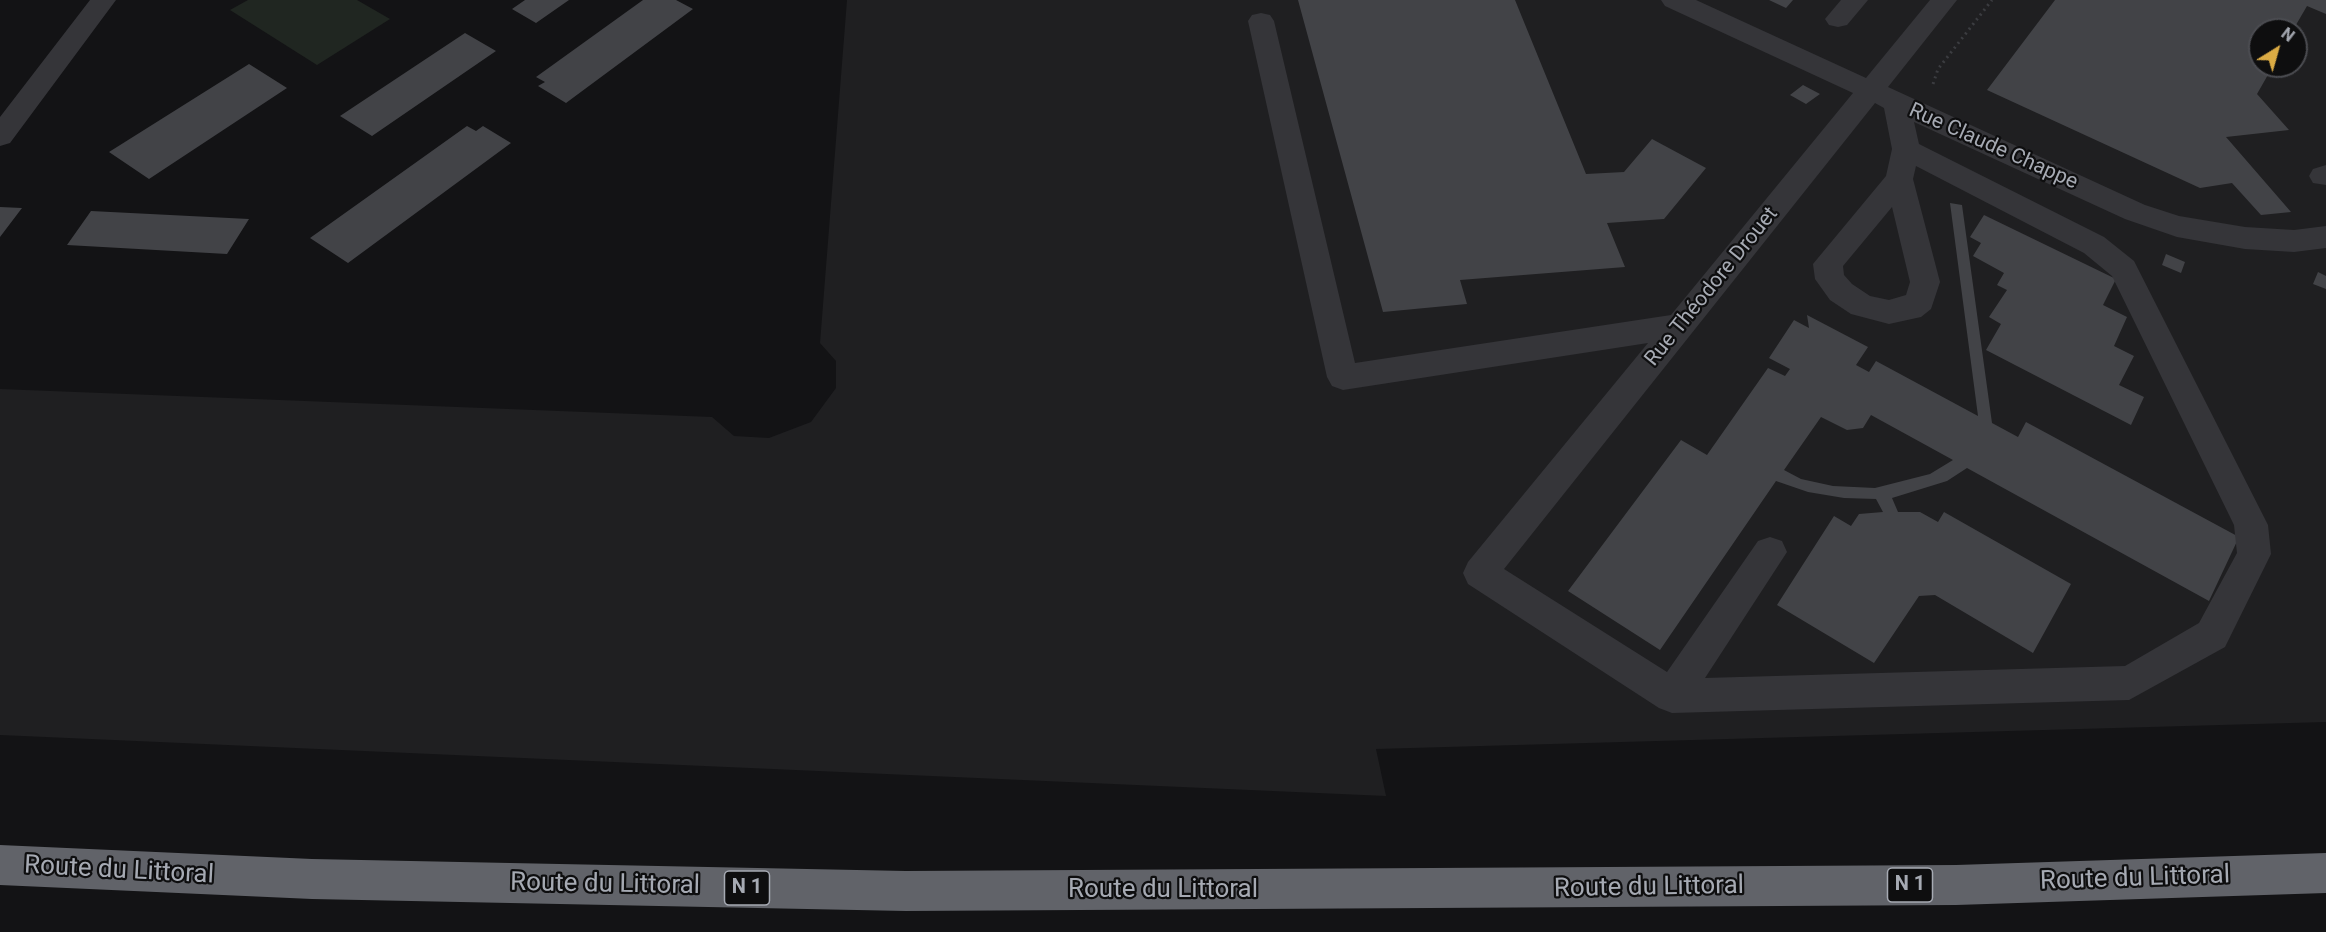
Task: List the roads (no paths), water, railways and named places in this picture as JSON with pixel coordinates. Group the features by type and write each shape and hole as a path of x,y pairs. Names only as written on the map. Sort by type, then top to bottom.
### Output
{"highway":[{"name":"Route du Littoral","path":"0,865 312,879 906,891 1495,890 1932,885 2326,873"}],"street":[{"path":"0,136 103,0"},
{"name":"Rue Claude Chappe","path":"1674,0 2134,212 2177,226 2245,238 2294,241 2326,237"},
{"path":"1838,19 1855,0"},
{"name":"Rue Théodore Drouet","path":"1672,696 1480,573 1680,326 1884,98 1944,0"},
{"path":"1261,21 1342,377 1680,326"},
{"path":"1672,696 2129,683 2212,635 2254,554 2251,525 2123,269 2094,245 1902,164 1884,98"},
{"path":"1672,696 1770,552"}]}
